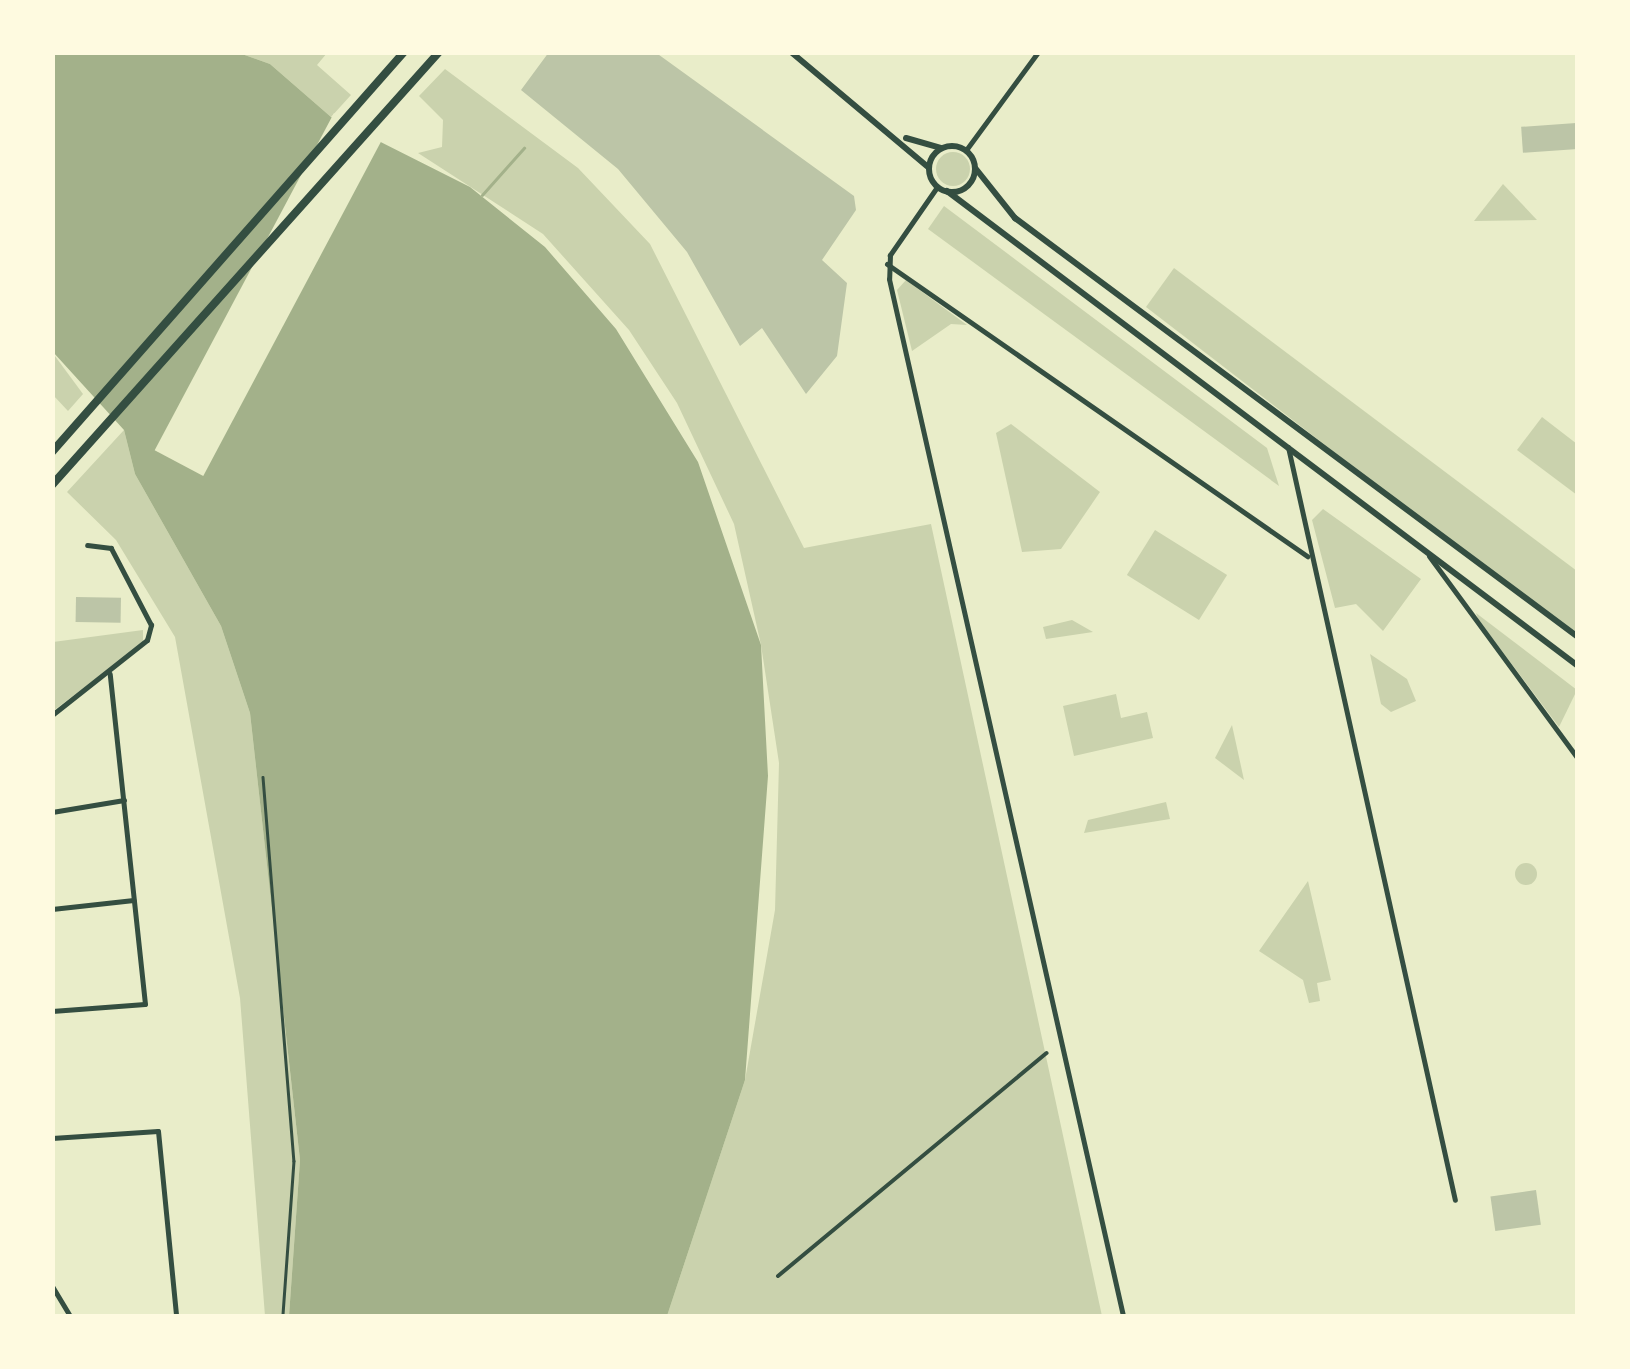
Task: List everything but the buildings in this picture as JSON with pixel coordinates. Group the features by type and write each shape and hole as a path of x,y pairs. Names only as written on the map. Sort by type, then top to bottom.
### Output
{"highway":[{"path":"52,452 404,52"},
{"path":"52,486 436,56"}],"street":[{"path":"791,52 900,135 929,168 937,187 1578,666"},
{"path":"966,150 1038,52"},
{"path":"900,135 942,148 966,150"},
{"path":"929,168 942,148"},
{"path":"966,150 976,169 1016,218 1578,637"},
{"path":"946,192 966,188 976,169"},
{"path":"937,187 887,264 1122,1316"},
{"path":"887,264 1310,558"},
{"path":"1288,447 1455,1200"},
{"path":"52,716 110,674 151,625 111,548 87,545"},
{"path":"1428,554 1578,759"},
{"path":"52,1011 146,1004 110,674"},
{"path":"52,812 124,800"},
{"path":"52,908 134,900"},
{"path":"778,1276 1047,1053"},
{"path":"52,1138 155,1129 176,1316"},
{"path":"52,1286 70,1316"}],"path":[{"path":"263,777 294,1161 283,1316"}],"shaded area":[{"path":"52,53 239,53 270,64 331,117 470,187 545,247 616,329 698,462 761,645 768,776 745,1080 667,1316 289,1316 300,1160 250,713 221,626 135,474 124,430 53,352"},
{"path":"239,53 327,53 317,65 351,95 331,117 270,64"},
{"path":"445,69 578,168 650,244 804,548 931,524 1102,1316 667,1316 745,1080 775,910 779,763 761,645 734,524 677,403 629,330 543,234 418,153 442,147 443,120 419,96"},
{"path":"953,152 965,157 970,169 965,181 953,186 941,181 936,169 941,157"},
{"path":"1503,184 1537,220 1474,221"},
{"path":"944,206 1267,448 1279,486 928,229"},
{"path":"1174,268 1577,571 1577,639 1146,307"},
{"path":"906,280 967,325 951,324 912,351 897,290"},
{"path":"52,352 83,394 68,411 53,395"},
{"path":"1542,417 1577,444 1577,495 1517,450"},
{"path":"1011,424 1100,492 1061,549 1022,552 996,433"},
{"path":"124,430 135,474 221,626 250,713 300,1160 289,1316 265,1316 240,998 175,637 116,540 67,492"},
{"path":"1323,509 1421,579 1383,631 1356,604 1335,608 1312,520"},
{"path":"1155,530 1227,575 1199,620 1127,575"},
{"path":"1476,613 1577,690 1559,727 1478,619"},
{"path":"1072,620 1093,632 1046,639 1043,627"},
{"path":"143,630 143,643 53,711 53,642"},
{"path":"1370,654 1407,679 1416,701 1391,712 1381,704"},
{"path":"1116,694 1121,718 1147,712 1153,738 1074,756 1063,706"},
{"path":"1232,725 1244,780 1215,758"},
{"path":"1166,802 1170,819 1084,833 1088,820"},
{"path":"1526,863 1534,866 1534,882 1526,885 1518,882 1515,874 1518,866"},
{"path":"1308,881 1331,980 1317,983 1320,1001 1309,1003 1303,980 1259,951"}],"pier":[{"path":"334,113 383,139 203,476 155,450"}],"waterway":[{"path":"482,195 524,148"}]}
